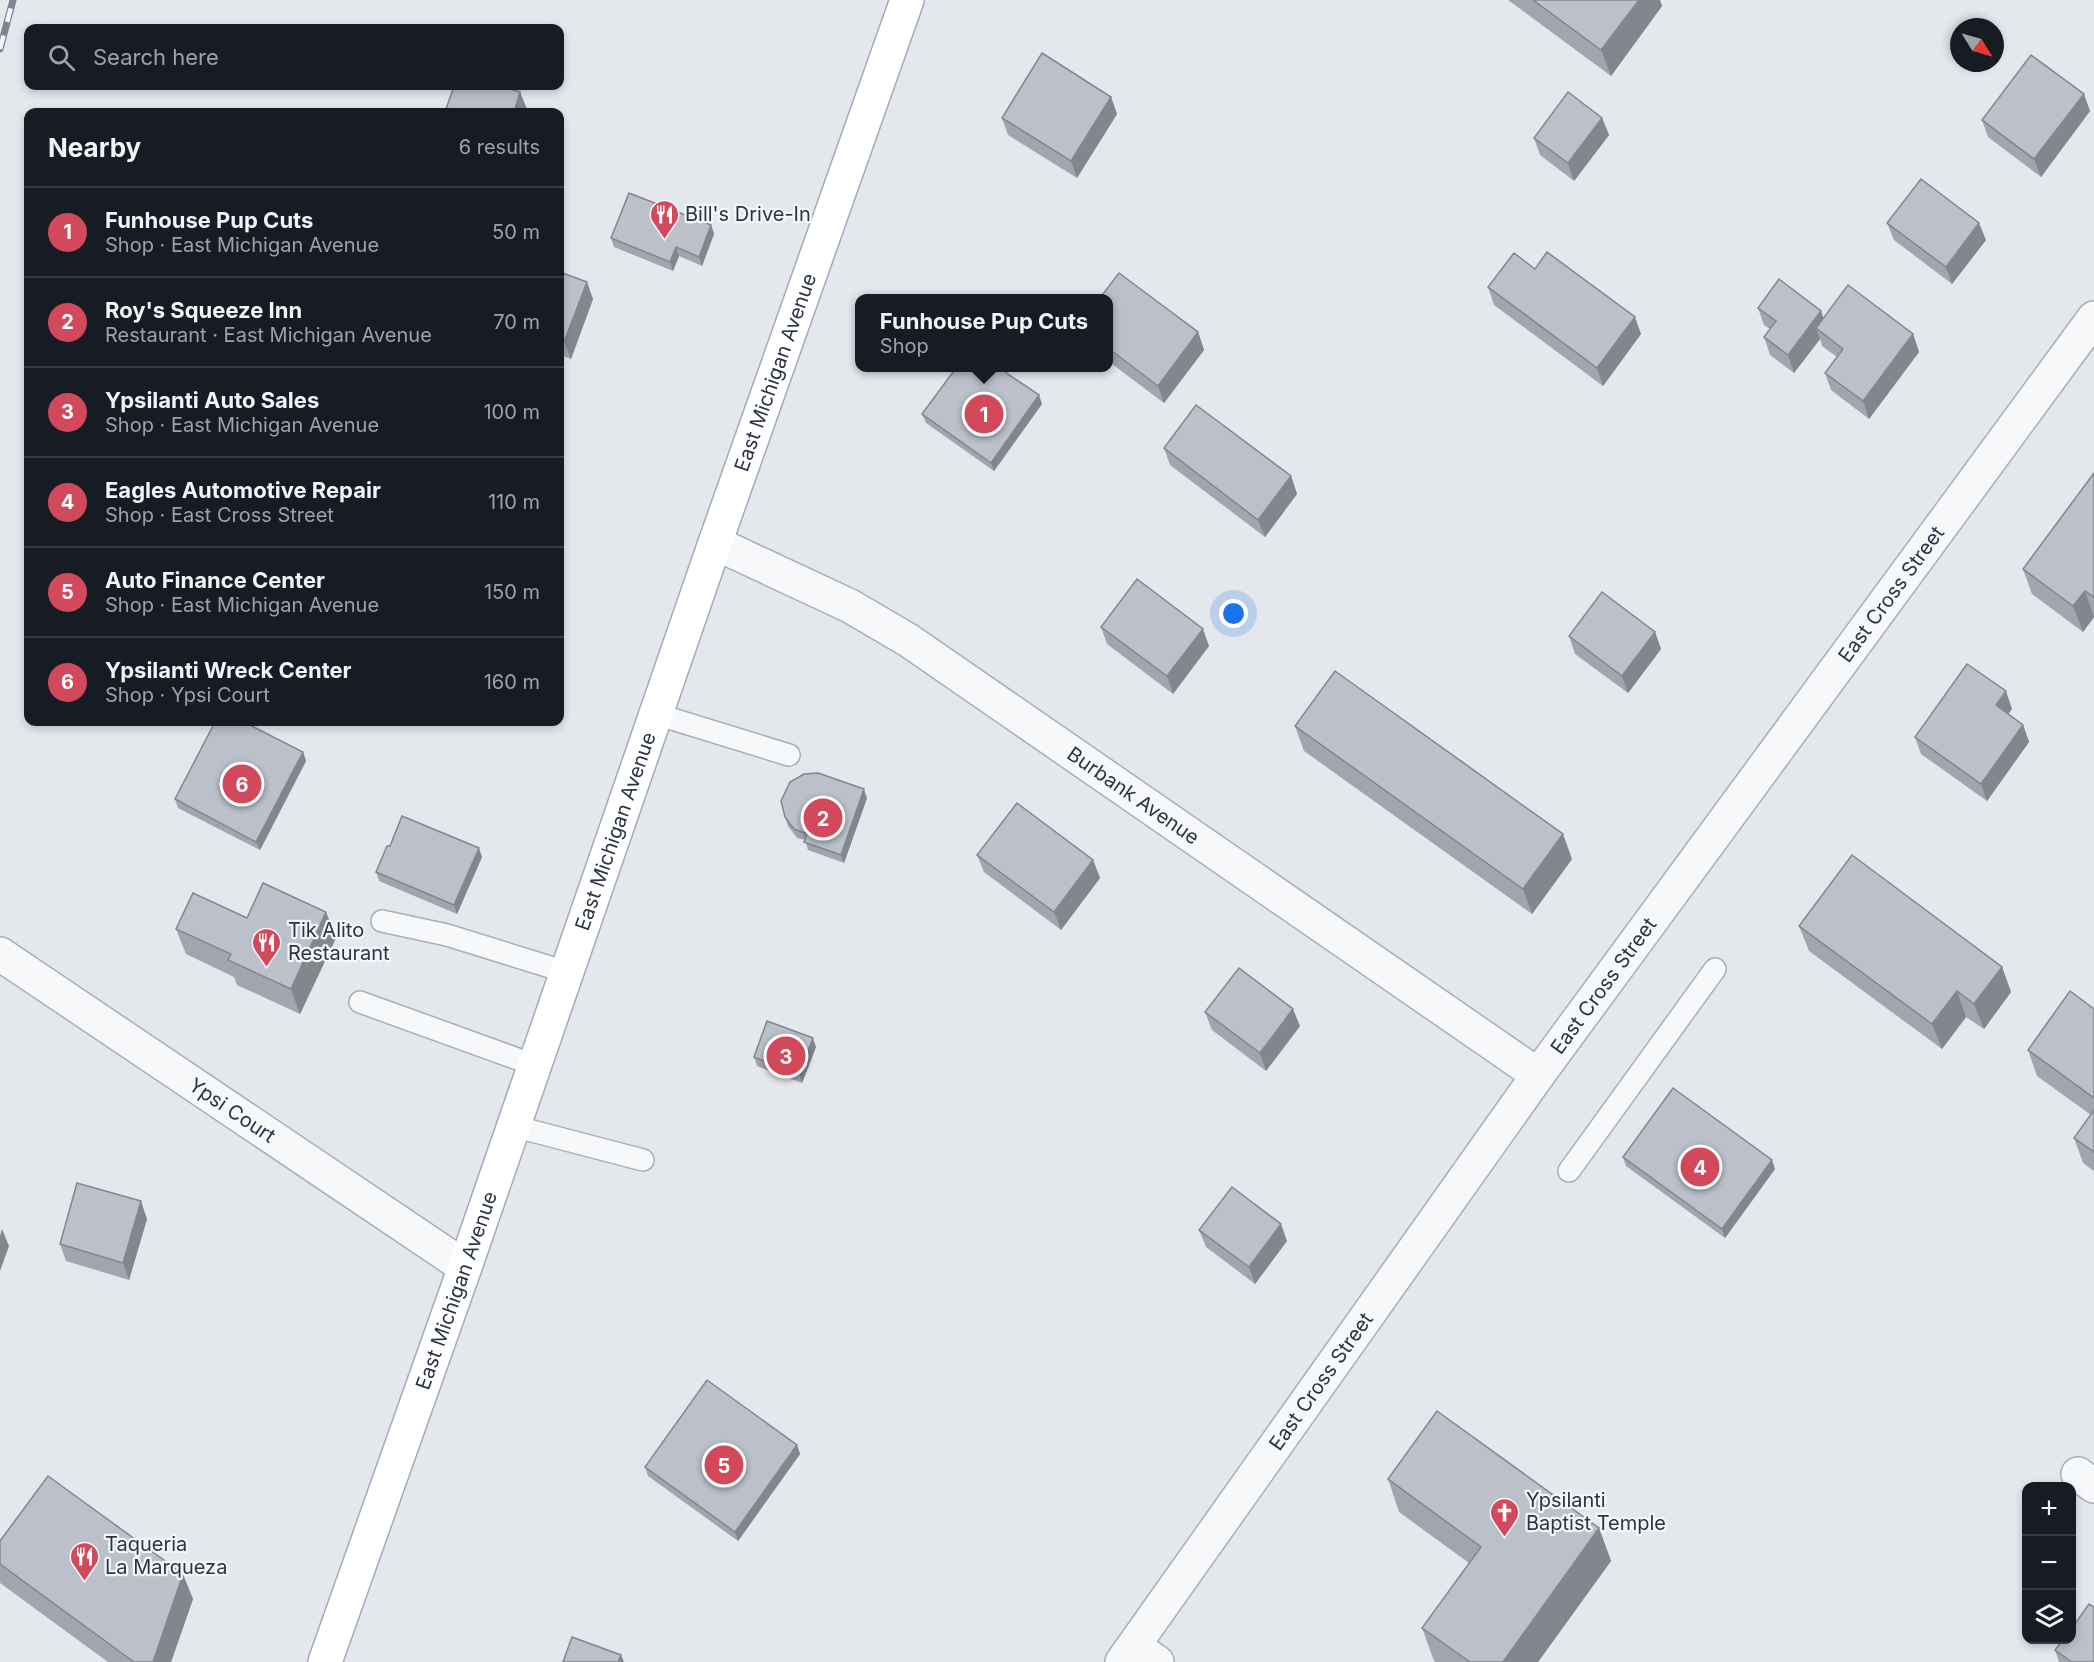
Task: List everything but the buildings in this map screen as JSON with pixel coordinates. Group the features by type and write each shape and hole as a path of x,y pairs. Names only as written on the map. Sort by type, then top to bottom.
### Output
{"main road":[{"name":"East Michigan Avenue","path":"325,1662 907,0"}],"street":[{"name":"East Cross Street","path":"1138,1657 1538,1075 2094,318"},
{"name":"Burbank Avenue","path":"715,543 850,606 908,640 1538,1075"},
{"name":"Ypsi Court","path":"0,954 465,1267"}],"lane":[{"path":"656,714 789,755"},
{"path":"382,921 447,934 566,972"},
{"path":"1569,1171 1715,969"},
{"path":"360,1002 534,1065"},
{"path":"513,1126 643,1160"}],"railway":[{"path":"0,49 13,0"}],"place":[{"name":"Bill's Drive-In","path":"664,240"},
{"name":"Funhouse Pup Cuts","path":"984,414"},
{"name":"Ypsilanti Wreck Center","path":"242,784"},
{"name":"Roy's Squeeze Inn","path":"823,818"},
{"name":"Tik Alito Restaurant","path":"267,968"},
{"name":"Ypsilanti Auto Sales","path":"786,1056"},
{"name":"Eagles Automotive Repair","path":"1700,1167"},
{"name":"Auto Finance Center","path":"724,1465"},
{"name":"Ypsilanti Baptist Temple","path":"1505,1538"},
{"name":"Taqueria La Marqueza","path":"84,1582"}]}
